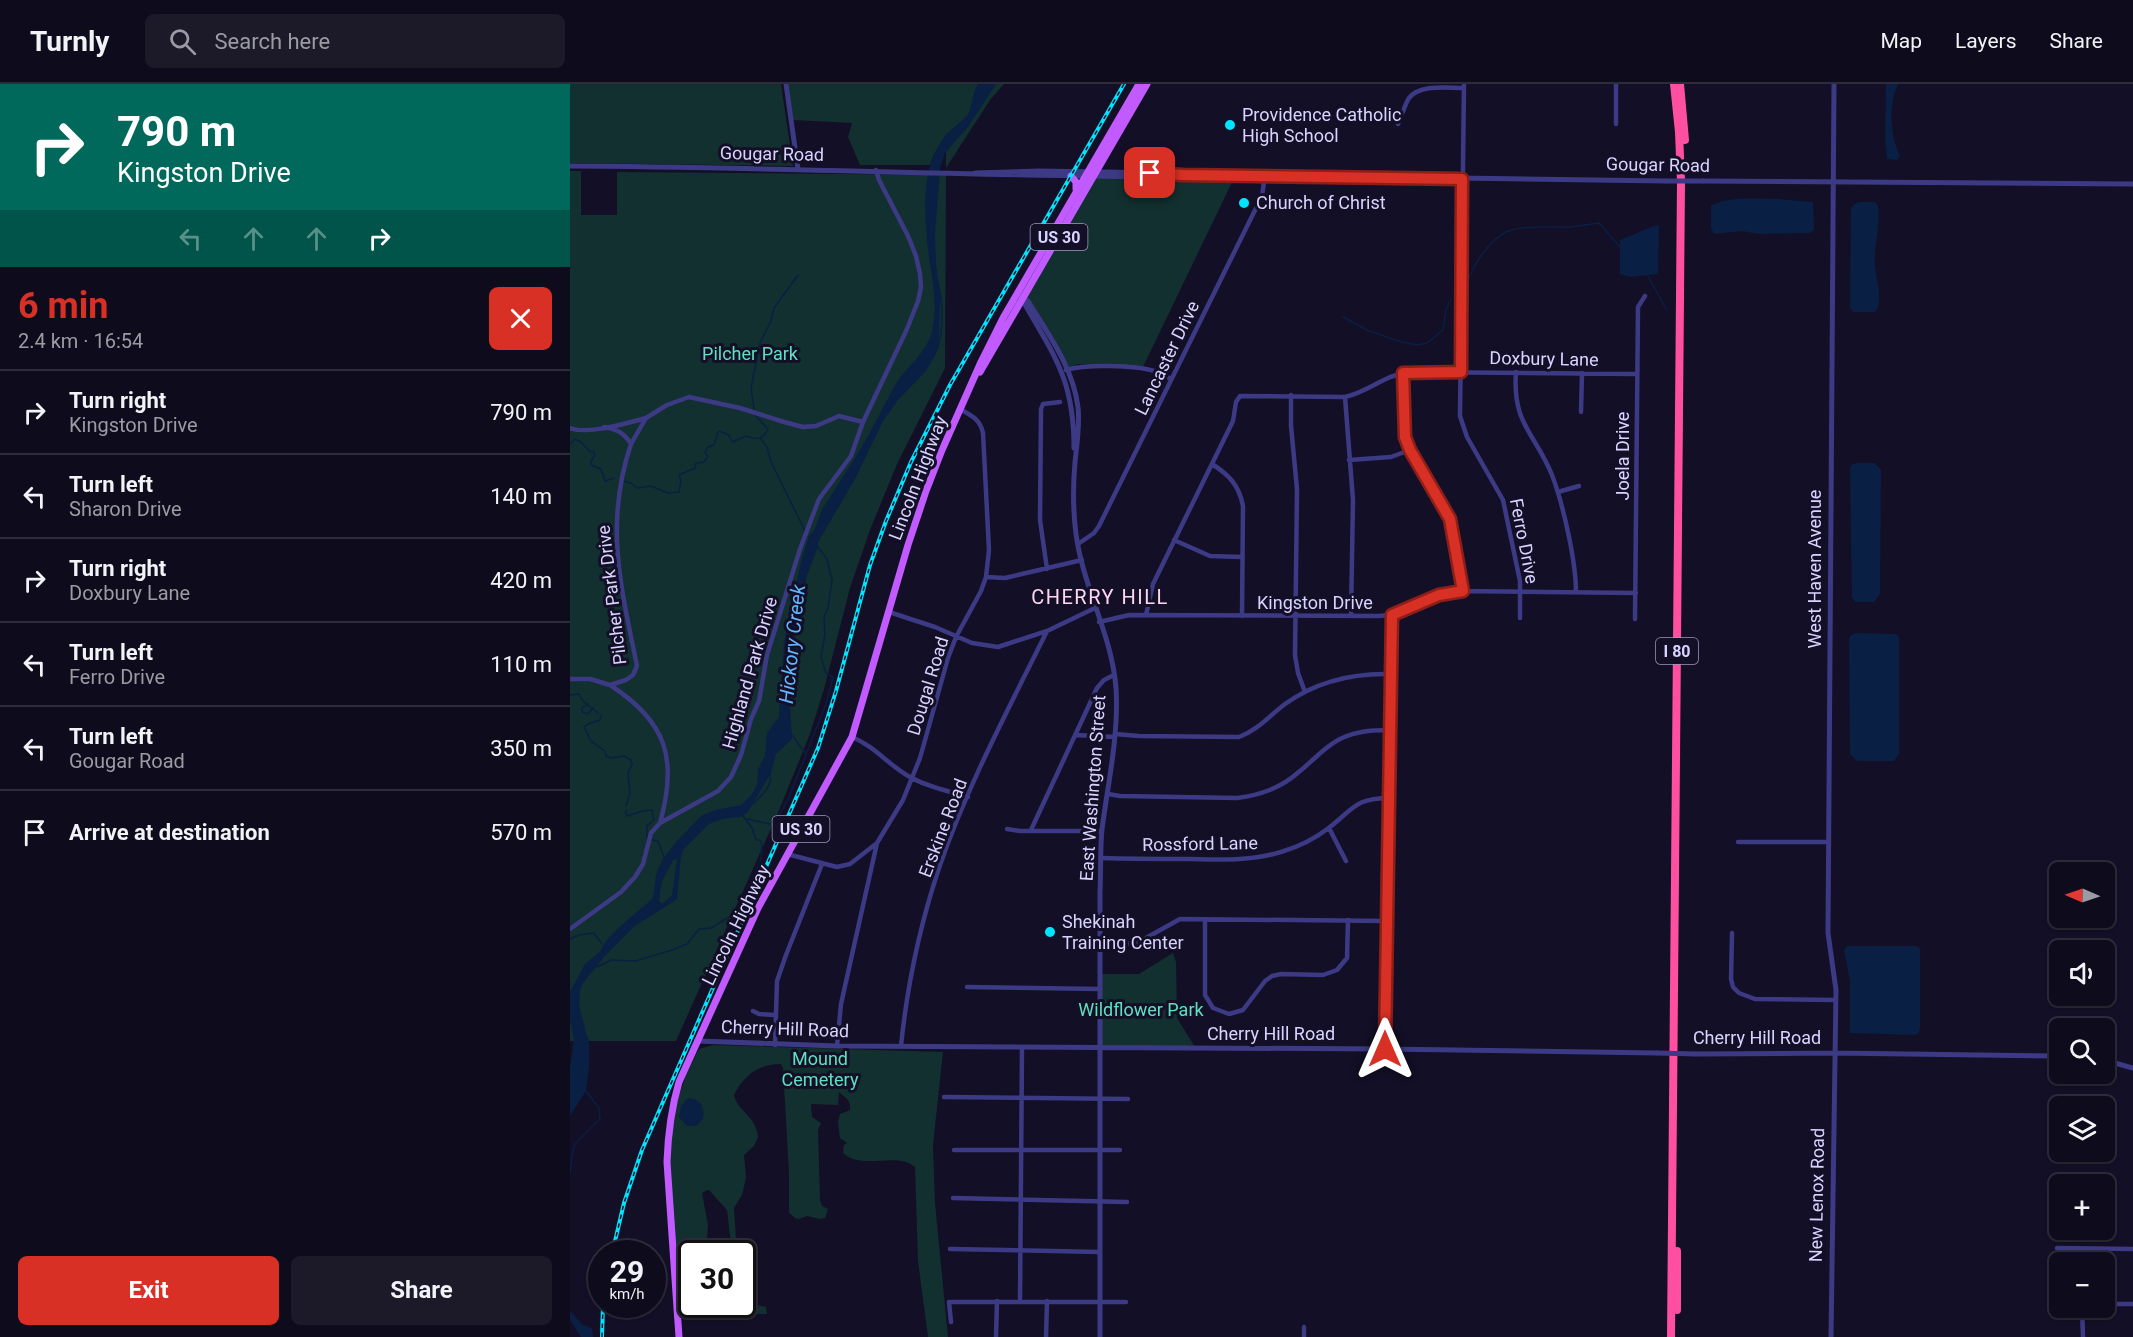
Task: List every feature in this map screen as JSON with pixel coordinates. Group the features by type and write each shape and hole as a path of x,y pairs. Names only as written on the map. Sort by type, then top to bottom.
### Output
{"highway":[{"name":"I 80","path":"1671,1337 1681,192 1680,143 1674,84"},
{"name":"I 80","path":"1677,1337 1686,181 1685,131 1680,84"}],"main road":[{"name":"US 30","path":"1091,174 1139,84"},
{"name":"US 30","path":"1091,174 1147,84"},
{"name":"Lincoln Highway","path":"1021,296 1074,195 1091,174"},
{"name":"Lincoln Highway","path":"679,1337 667,1162 672,1107 679,1082 758,908 852,737 926,491 960,409 989,346 1021,296 1091,174"},
{"path":"1071,176 1076,182 1074,195"}],"street":[{"path":"786,84 798,169"},
{"path":"1616,84 1616,124"},
{"name":"West Haven Avenue","path":"1834,84 1828,842 1828,933 1835,978 1834,1053"},
{"path":"1398,124 1409,98 1415,92 1426,88 1464,86"},
{"name":"Ferro Drive","path":"1464,86 1461,422 1467,437 1503,500 1520,581 1520,618"},
{"name":"Gougar Road","path":"570,166 876,170 1024,176 1091,174"},
{"name":"Highland Park Drive","path":"660,824 718,791 731,777 759,701 767,655 800,549 819,499 851,456 863,422 918,301 921,287 916,256 876,170"},
{"name":"Gougar Road","path":"973,173 982,171 1173,177 1265,175 1462,179 2133,184"},
{"name":"Lancaster Drive","path":"1078,544 1087,539 1099,526 1262,196 1265,175"},
{"name":"East Washington Street","path":"1021,296 1065,370 1072,406 1078,544 1114,675 1115,736 1102,831 1100,1337"},
{"name":"Joela Drive","path":"1635,619 1638,307 1645,296"},
{"path":"1065,370 1080,366 1142,369 1155,371 1172,379"},
{"path":"1516,372 1515,395 1518,412 1548,466 1558,492 1575,576 1576,592"},
{"path":"1403,373 1403,428 1410,450 1450,519 1463,591"},
{"name":"Doxbury Lane","path":"1212,464 1233,421 1236,402 1240,396 1345,397 1360,393 1388,376 1403,373 1637,374"},
{"path":"1581,412 1582,374"},
{"path":"1291,395 1291,426 1297,489 1296,663 1305,692"},
{"path":"570,428 583,430 604,428 646,418 667,405 689,397 740,408 803,426 816,426 840,417 863,422"},
{"path":"1345,397 1353,500 1351,616"},
{"path":"1047,569 1040,520 1041,409 1047,402 1060,402"},
{"name":"Dougal Road","path":"787,854 837,867 850,864 876,843 891,820 912,778 930,728 948,658 986,577 989,550 983,434 977,418 960,409"},
{"name":"Pilcher Park Drive","path":"570,680 590,679 610,685 626,680 633,675 637,666 623,598 615,539 618,486 630,444 646,418"},
{"path":"604,428 615,429 626,436 630,444"},
{"path":"1349,460 1396,456 1410,450"},
{"path":"1146,615 1153,584 1212,464 1233,479 1241,495 1243,506 1242,616"},
{"path":"1558,492 1579,486"},
{"path":"1174,540 1210,556 1242,557"},
{"path":"986,577 1005,578 1082,560"},
{"name":"Kingston Drive","path":"1099,622 1129,615 1296,617 1392,615 1439,595 1463,591 1636,593"},
{"path":"889,612 935,627 972,643 998,647 1047,631 1095,608"},
{"path":"1385,1049 1392,615"},
{"name":"Erskine Road","path":"901,1046 913,968 939,869 968,797 1047,631"},
{"path":"1075,735 1239,737 1250,733 1287,703 1326,682 1349,676 1391,674"},
{"path":"1031,830 1097,688 1104,680 1114,675"},
{"path":"570,928 621,892 643,864 651,833 660,824 669,779 664,742 644,710 610,685"},
{"path":"1108,794 1237,798 1251,796 1264,793 1289,780 1328,746 1341,738 1369,730 1390,730"},
{"path":"852,737 877,750 898,770 912,778 968,797"},
{"name":"Rossford Lane","path":"1102,858 1249,859 1266,856 1299,846 1329,828 1364,800 1390,798"},
{"path":"1329,828 1346,861"},
{"path":"1007,829 1102,831"},
{"path":"1738,842 1828,842"},
{"path":"837,1046 841,1004 876,843"},
{"path":"775,1045 777,981 822,864"},
{"path":"1101,945 1137,943 1180,919 1386,921"},
{"path":"1205,920 1205,995 1208,1003 1215,1010 1229,1014 1242,1010 1264,981 1272,976 1281,974 1323,975 1337,970 1347,958 1348,920"},
{"path":"1732,933 1731,980 1733,987 1739,993 1755,999 1835,1000"},
{"path":"967,987 1100,989"},
{"path":"753,1011 759,1014 775,1015"},
{"name":"Cherry Hill Road","path":"698,1041 837,1046 2049,1056"},
{"path":"1020,1300 1022,1047"},
{"name":"New Lenox Road","path":"1831,1337 1834,1053"},
{"path":"2115,1063 2133,1068"},
{"path":"944,1097 1128,1099"},
{"path":"954,1150 1120,1150"},
{"path":"953,1198 1128,1202"},
{"path":"2057,1248 2133,1249"},
{"path":"950,1249 1100,1252"},
{"path":"951,1322 949,1302 1020,1300 1126,1302"},
{"path":"996,1337 997,1301"},
{"path":"1046,1337 1047,1301"},
{"path":"2115,1304 2133,1304"},
{"path":"2082,1318 2083,1337"},
{"path":"1304,1328 1304,1337"}],"green space":[{"path":"570,84 781,84 793,166 570,163"},
{"path":"788,84 1004,84 990,100 946,168 946,136 934,154 930,165 860,165 848,137 852,123 793,120"},
{"name":"Pilcher Park","path":"570,171 581,171 581,215 617,215 617,172 946,175 945,368 897,464 870,530 850,588 810,734 777,815 676,1041 570,1041"},
{"path":"1235,176 1143,367 1079,364 1069,367 1026,298 1095,178"},
{"name":"Wildflower Park","path":"1173,953 1176,962 1177,1018 1195,1047 1102,1046 1102,974 1139,974"},
{"name":"Mound Cemetery","path":"713,1045 943,1052 933,1145 935,1203 948,1337 928,1337 918,1261 915,1167 889,1160 860,1161 843,1153 844,1145 847,1143 840,1138 838,1122 840,1114 850,1110 850,1106 839,1092 838,1105 811,1104 812,1117 821,1123 818,1130 820,1200 822,1206 828,1209 825,1218 807,1216 799,1219 789,1213 789,1173 781,1064 766,1066 753,1072 742,1082 734,1095 754,1123 758,1137 754,1146 744,1155 746,1178 742,1195 734,1208 736,1240 730,1240 727,1210 709,1190 702,1193 708,1225 707,1240 678,1240 678,1297 669,1152 677,1102 686,1075 699,1049"},
{"path":"756,1305 766,1307 767,1314 756,1314"}],"water":[{"path":"978,84 996,84 968,127 945,153 940,168 935,234 940,298 938,348 926,371 898,400 883,421 854,481 818,542 807,575 793,645 789,686 792,739 776,754 771,773 747,813 740,817 722,819 709,824 684,849 681,856 677,899 635,926 604,957 583,983 580,990 579,1013 589,1041 589,1067 586,1091 570,1116 570,1068 574,1039 570,1020 570,992 585,964 601,951 603,945 615,931 653,898 656,875 662,860 701,816 715,810 741,805 757,785 758,769 765,756 767,733 779,717 784,643 801,562 809,536 823,508 862,447 894,387 925,347 932,331 935,308 925,214 928,173 945,136 968,114","holes":["677,859 672,895 662,904 659,901 662,881 673,860"]},
{"path":"1886,84 1898,84 1892,111 1892,130 1900,156 1897,160 1887,159"},
{"path":"1743,199 1813,202 1814,230 1810,233 1758,234 1742,231 1714,234 1711,228 1711,206 1717,203"},
{"path":"1875,202 1878,206 1875,267 1879,302 1875,312 1854,312 1850,308 1851,209 1854,204"},
{"path":"1656,225 1659,226 1658,274 1630,277 1620,274 1620,240"},
{"path":"1875,463 1881,470 1880,594 1874,602 1855,602 1852,597 1850,469 1851,465"},
{"path":"1855,633 1894,634 1899,638 1899,754 1894,761 1857,761 1850,754 1849,640 1850,636"},
{"path":"1847,946 1917,946 1920,949 1920,1028 1918,1034 1850,1033 1850,981 1844,950"},
{"path":"688,1098 696,1100 703,1107 703,1119 696,1126 687,1126 679,1117 681,1106"},
{"path":"570,1311 583,1325 592,1328 593,1337 581,1337 570,1320"}],"waterway":[{"path":"1469,278 1487,248 1500,236 1515,229 1571,227 1599,223 1620,247"},
{"path":"754,409 751,388 760,343 771,321 774,308 798,275"},
{"path":"1648,276 1666,309"},
{"name":"Hickory Creek","path":"935,354 942,317 937,279"},
{"path":"1343,317 1367,330 1417,345 1427,343 1443,330 1446,310 1451,299"},
{"path":"719,431 729,435 732,442 746,436 761,437 768,429 755,415"},
{"path":"623,481 637,488 651,486 668,493 679,492 681,481 679,475 695,468 696,463 704,462 708,456 705,453 708,447 714,445 718,432"},
{"path":"760,438 767,447 771,462 805,531"},
{"path":"570,444 575,439 590,452 593,451 595,455 591,465 601,469 605,481 614,478"},
{"path":"747,819 770,824 779,816 789,797 826,704 833,677 826,673 821,657 825,634 824,617 828,608 832,580 827,559 818,547"},
{"path":"570,695 579,694 583,701 598,713"},
{"path":"588,704 582,708 582,712 588,714 593,708"},
{"path":"601,716 600,720 584,727 591,741 605,751 606,756 611,758 624,756 631,760 632,764 628,773 630,793 626,806"},
{"path":"791,734 806,753"},
{"name":"Hickory Creek","path":"753,804 768,787 770,774"},
{"path":"626,810 626,816 652,810 654,820 647,826 647,839"},
{"path":"597,967 611,960 635,961 672,950 687,944 699,929 711,928 739,911 761,859 762,844 760,840 756,840 752,828 743,816"},
{"path":"652,840 658,841 664,857"},
{"path":"570,939 594,933 602,944"},
{"name":"Hickory Creek","path":"578,1006 584,1027"},
{"path":"570,1174 575,1144 600,1119 599,1108 586,1091"}],"railway":[{"path":"615,1240 624,1203 642,1150 818,748 870,565 911,462 950,385 1124,84"},
{"path":"602,1337 603,1318"}],"place":[{"name":"Providence Catholic High School","path":"1230,125"},
{"name":"Church of Christ","path":"1244,203"},
{"name":"Shekinah Training Center","path":"1050,932"}],"district":[{"name":"CHERRY HILL","path":"1100,597"}],"route":[{"path":"1150,173 1462,179 1461,372 1403,373 1405,437 1410,450 1450,519 1463,591 1439,595 1392,615 1385,1049"}]}
